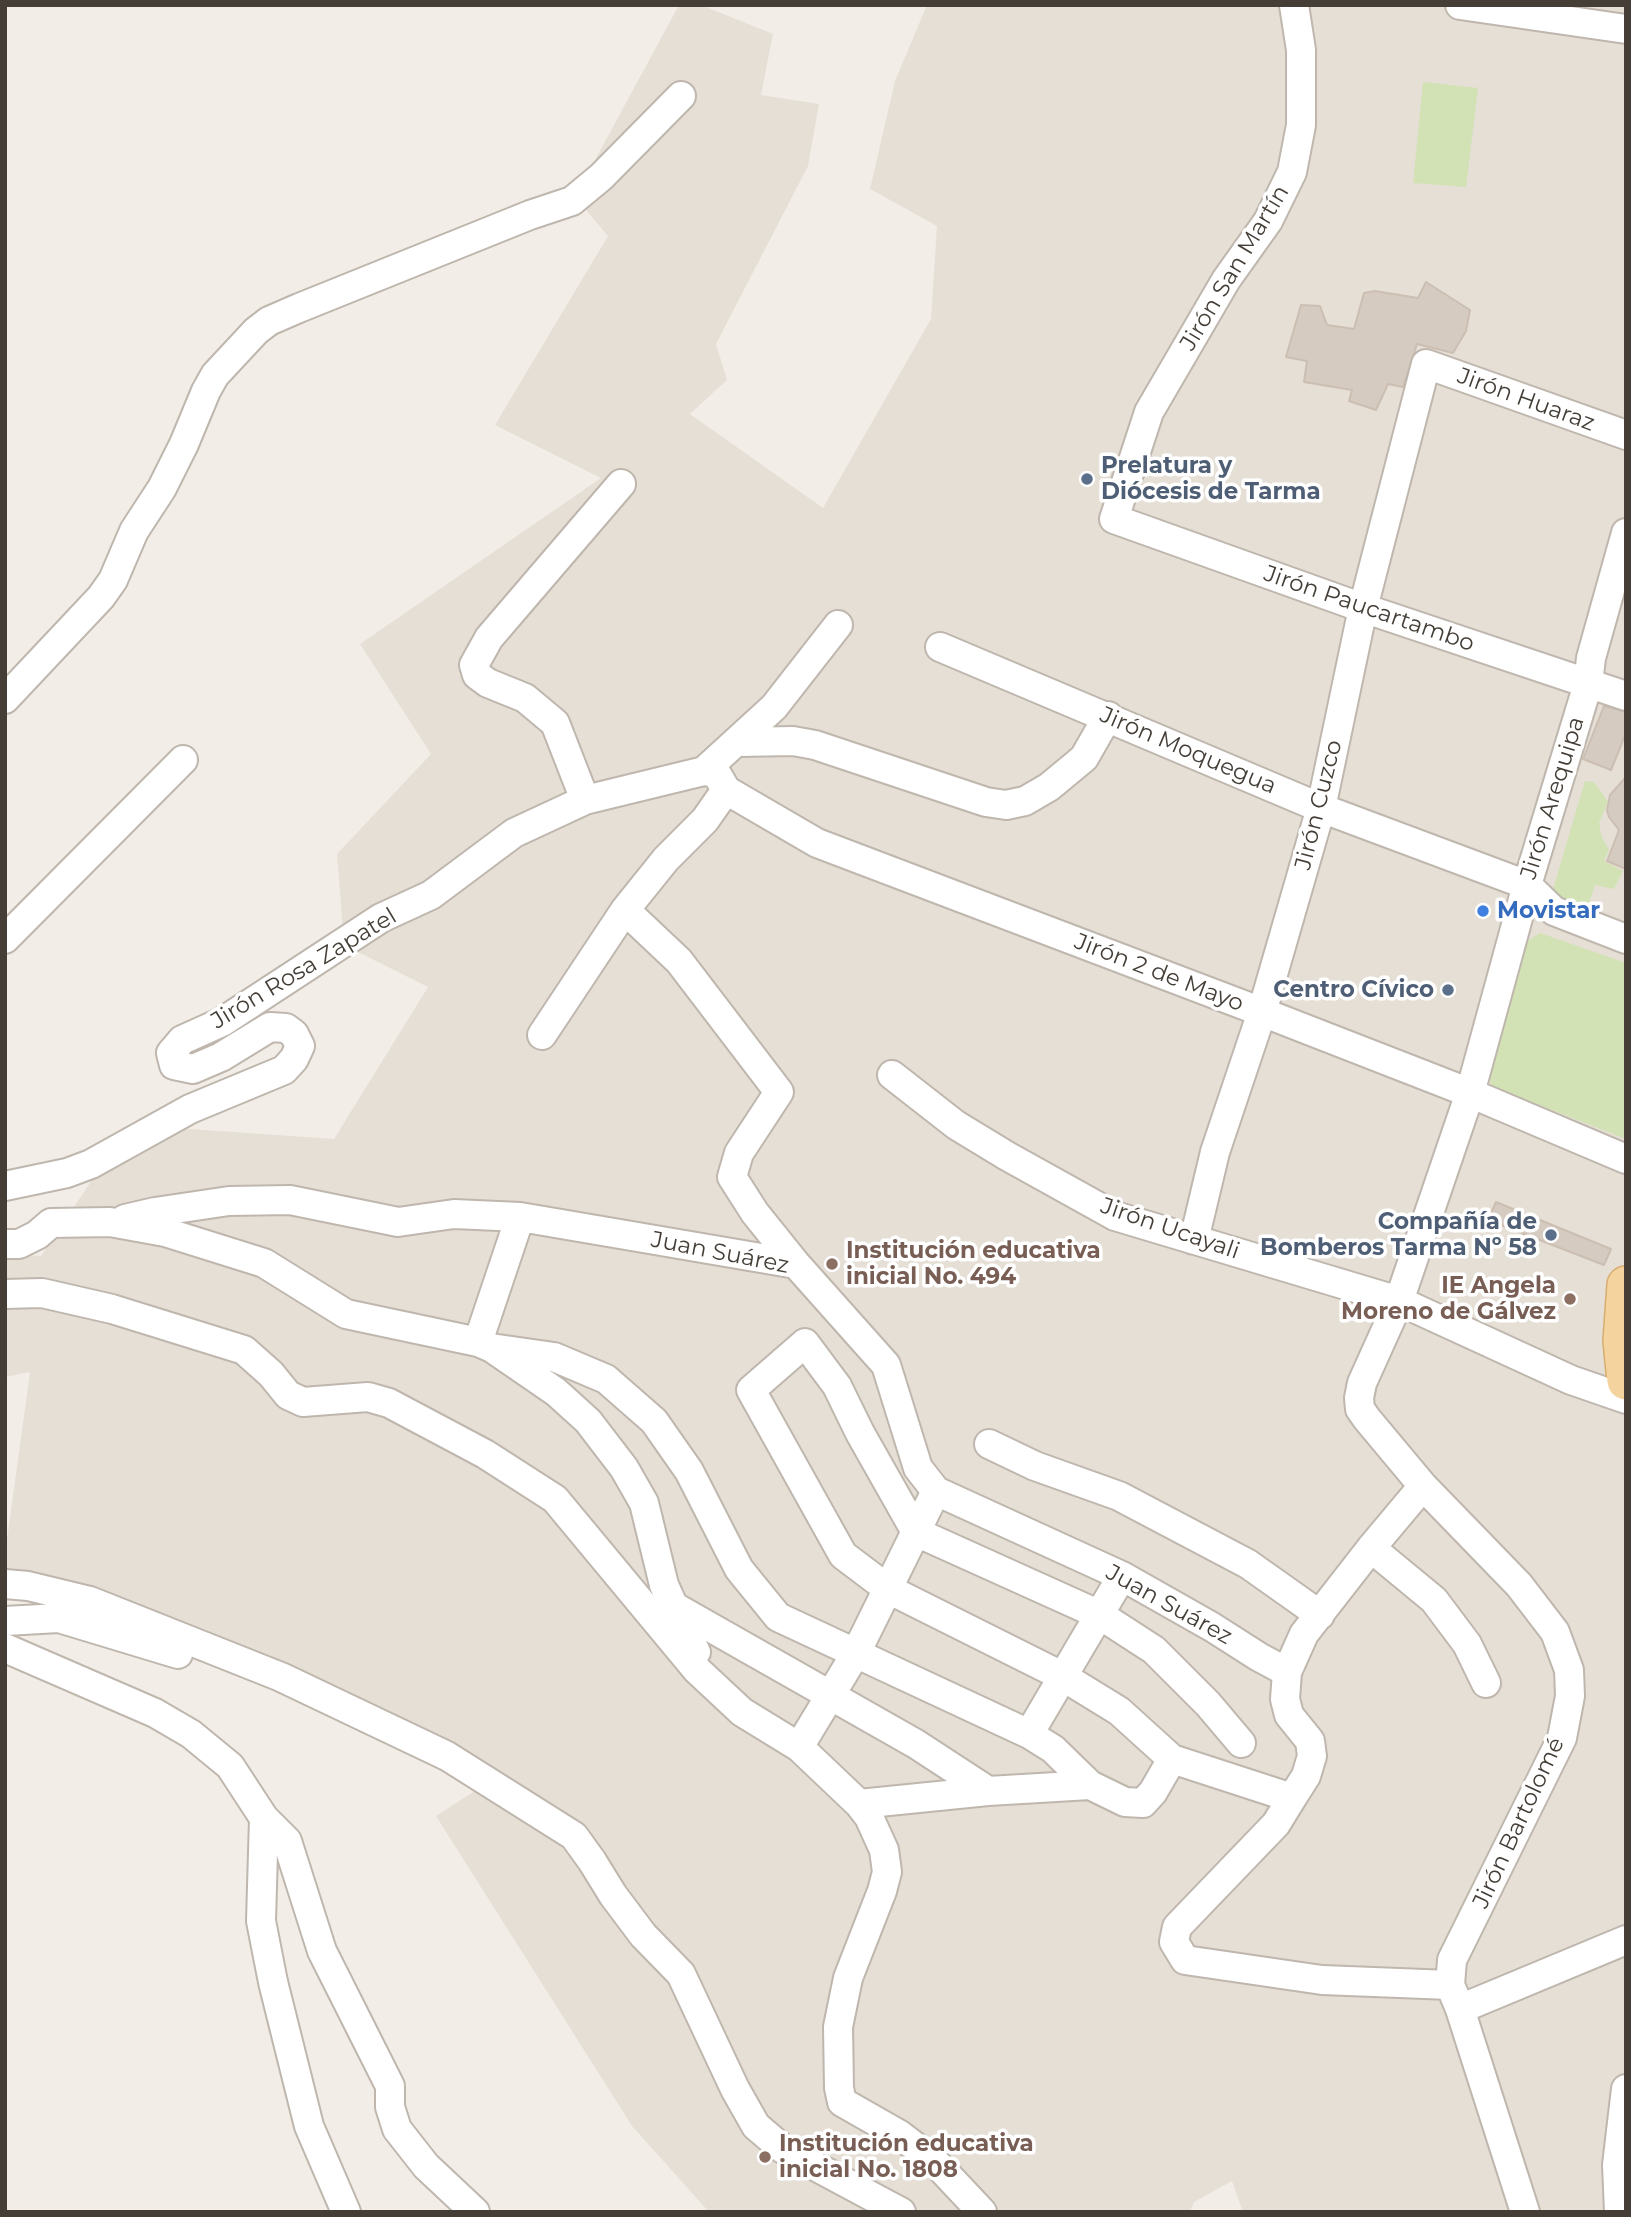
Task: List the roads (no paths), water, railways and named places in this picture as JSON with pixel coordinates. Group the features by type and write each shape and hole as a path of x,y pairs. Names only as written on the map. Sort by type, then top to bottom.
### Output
{"main road":[{"path":"1626,1285 1622,1341 1626,1381"}],"street":[{"name":"Jirón San Martín","path":"1114,519 1149,412 1226,280 1268,221 1292,172 1301,125 1301,50 1294,5"},
{"path":"1460,5 1626,29"},
{"path":"5,699 101,597 113,580 134,531 162,488 215,375 256,331 269,321 299,308 530,215 572,201 601,177 681,96"},
{"name":"Jirón Huaraz","path":"1426,364 1626,435"},
{"name":"Jirón Cuzco","path":"1194,1240 1215,1152 1262,1012 1321,808 1363,608 1426,364"},
{"path":"585,800 555,723 525,698 488,683 477,675 474,666 489,638 621,484"},
{"name":"Jirón Paucartambo","path":"1114,519 1363,608 1626,695"},
{"name":"Jirón Arequipa","path":"1360,1409 1362,1383 1399,1301 1469,1093 1527,885 1588,684 1591,658 1626,533"},
{"name":"Jirón Rosa Zapatel","path":"5,1186 91,1164 190,1109 284,1070 294,1059 300,1046 294,1034 286,1028 270,1027 222,1057 193,1069 174,1065 171,1053 182,1040 222,1022 381,918 431,895 514,833 585,800 704,771 774,707 838,625"},
{"name":"Jirón Moquegua","path":"940,647 1321,808 1527,885 1554,911 1626,939"},
{"path":"738,741 793,741 815,745 986,802 1006,805 1025,801 1049,787 1084,758 1108,716"},
{"path":"5,939 183,761"},
{"name":"Jirón 2 de Mayo","path":"704,771 718,776 726,790 817,843 1262,1012 1469,1093 1626,1159"},
{"path":"542,1035 625,910 666,859 705,820 726,790"},
{"path":"625,910 679,961 779,1092 739,1153 732,1177 755,1213 796,1264"},
{"name":"Jirón Ucayali","path":"892,1075 956,1125 1115,1216 1399,1301 1571,1380 1626,1399"},
{"name":"Juan Suárez","path":"110,1222 229,1201 290,1200 397,1222 454,1214 520,1217 796,1264 886,1365 919,1468 936,1491 1122,1576 1287,1672"},
{"path":"485,1345 520,1217"},
{"path":"5,1244 19,1244 37,1235 51,1223 110,1222 166,1232 264,1263 346,1314 485,1345 554,1357 606,1379 654,1420 689,1471 739,1569 778,1617 1029,1734 1053,1749 1090,1784 1125,1802 1143,1803 1153,1792 1172,1759"},
{"path":"5,1294 42,1293 112,1309 244,1350 271,1374 288,1395 303,1402 368,1397 389,1403 485,1454 555,1499 697,1670 742,1713 799,1747 859,1804 869,1817 884,1850 887,1872 883,1891 848,1978 838,2027 839,2088 842,2102 900,2135 934,2161 982,2212"},
{"path":"1241,1743 1208,1704 1154,1650 1100,1615 916,1532 836,1386 805,1343 751,1390 843,1555 888,1589 1062,1676 1119,1711 1172,1759 1292,1798"},
{"path":"485,1345 556,1392 588,1422 624,1468 644,1503 664,1585 686,1634 720,1693"},
{"name":"Jirón Bartolomé","path":"1360,1409 1423,1486 1519,1586 1555,1632 1569,1670 1570,1696 1562,1738 1452,1960 1455,1997 1525,2212"},
{"path":"989,1444 1035,1466 1130,1503 1248,1564 1320,1615"},
{"path":"1423,1486 1304,1634 1287,1672 1285,1699 1289,1716 1310,1741 1312,1756 1306,1776 1276,1824 1178,1927 1174,1942 1185,1960 1455,1997 1626,1940"},
{"path":"799,1747 856,1653 936,1491"},
{"path":"1371,1548 1434,1600 1467,1644 1486,1683"},
{"path":"1029,1734 1122,1576"},
{"path":"5,1584 28,1586 90,1601 281,1677 447,1756 574,1836 643,1935 681,1974 735,2089 756,2126 783,2149 901,2212"},
{"path":"673,1606 916,1744 988,1791"},
{"path":"5,1620 59,1618 198,1660 208,1648"},
{"path":"5,1648 155,1713 191,1734 230,1766 264,1818 287,1841 321,1951 390,2086 390,2106 397,2129 426,2166 475,2212"},
{"path":"859,1804 1090,1784"},
{"path":"264,1818 261,1921 272,1982 309,2126 346,2212"},
{"path":"1619,2212 1617,2165 1626,2089"}],"place":[{"name":"Prelatura y Diócesis de Tarma","path":"1087,479"},
{"name":"Movistar","path":"1483,911"},
{"name":"Centro Cívico","path":"1448,990"},
{"name":"Compañía de Bomberos Tarma Nº 58","path":"1551,1235"},
{"name":"Institución educativa inicial No. 494","path":"832,1264"},
{"name":"IE Angela Moreno de Gálvez","path":"1570,1299"},
{"name":"Institución educativa inicial No. 1808","path":"765,2157"}]}
